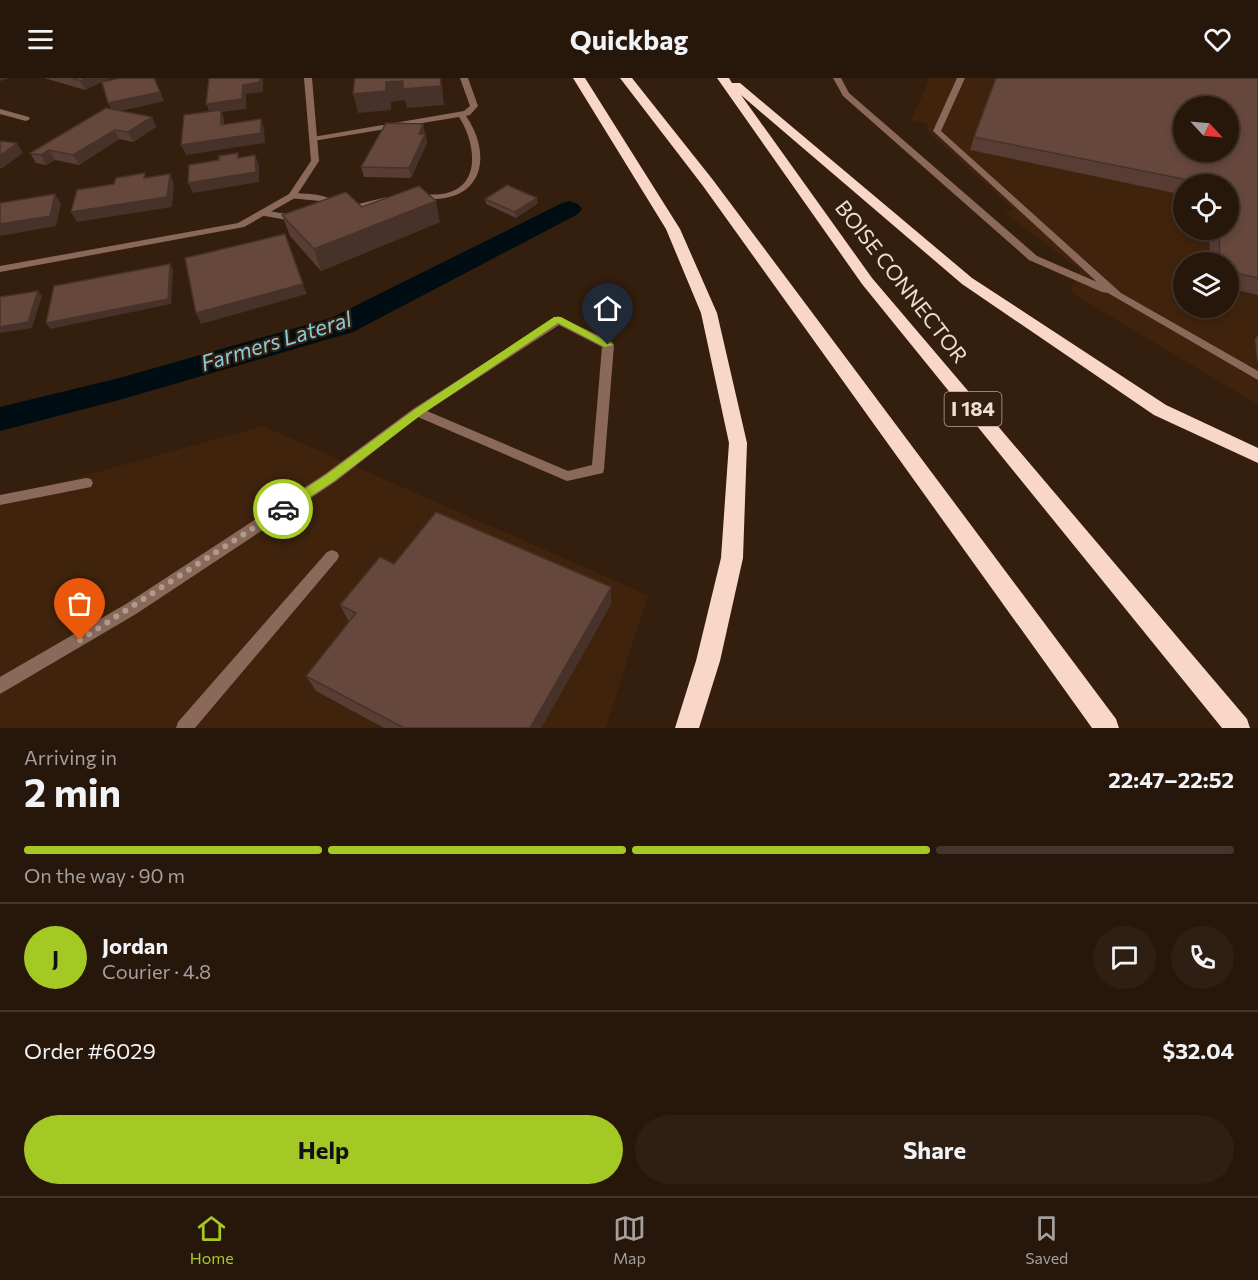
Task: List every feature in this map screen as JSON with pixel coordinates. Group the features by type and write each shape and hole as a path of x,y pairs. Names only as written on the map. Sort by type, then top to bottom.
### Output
{"highway":[{"path":"566,78 645,182"},
{"path":"579,78 673,229 709,313 738,444 732,558 708,661 687,728"},
{"path":"626,78 708,183 1107,728"},
{"name":"BOISE CONNECTOR","path":"723,78 867,281 1238,728"},
{"path":"728,78 967,281 1160,410 1258,456"}],"street":[{"path":"0,269 241,225 291,196 315,161 309,78"},
{"path":"313,139 461,114 474,106 464,78"},
{"path":"837,78 846,94 1033,258 1117,295 1258,376"},
{"path":"961,78 937,131 1117,295"},
{"path":"0,111 26,119"},
{"path":"291,196 320,198 333,203 335,213 391,199 456,193 470,181 477,170 475,138 471,127 461,114"},
{"path":"262,213 302,220 312,218"},
{"path":"1,682 72,644 169,584 330,478 417,412 558,320 608,345 598,469 567,476 417,412"},
{"path":"0,500 86,483"},
{"path":"184,728 332,556"}],"shaded area":[{"path":"930,78 1258,78 1258,405 1070,292 1080,270 1004,212 1014,210 926,130 928,124 911,120"},
{"path":"263,426 648,595 606,728 0,728 0,499"}],"building":[{"path":"120,78 154,78 160,92 108,103 102,82"},
{"path":"209,78 260,78 260,82 243,85 242,99 206,104"},
{"path":"355,78 440,78 441,86 403,89 403,81 386,82 386,91 353,94"},
{"path":"996,78 1258,78 1258,278 1239,274 1239,252 1220,252 1219,240 1239,240 1239,174 1173,174 1173,177 974,137"},
{"path":"106,108 152,117 128,132 115,130 73,155 49,150 41,155 30,153"},
{"path":"221,110 221,125 261,119 261,133 181,145 184,115"},
{"path":"386,123 423,124 419,134 425,134 409,168 361,167"},
{"path":"0,141 17,143 0,156"},
{"path":"238,153 238,158 255,155 256,172 188,183 189,165 219,160 219,156"},
{"path":"145,173 144,178 170,174 167,197 71,212 77,190 114,184 116,178"},
{"path":"507,185 537,198 515,212 485,199"},
{"path":"419,186 436,201 314,249 282,215 346,192 362,207"},
{"path":"55,194 50,216 0,224 0,203"},
{"path":"285,234 303,284 196,313 185,258"},
{"path":"170,264 168,299 46,323 54,286"},
{"path":"38,291 28,322 0,327 0,297"},
{"path":"436,512 611,587 530,728 404,728 306,676 356,613 340,605 380,557 394,564"}],"waterway":[{"name":"Farmers Lateral","path":"0,419 119,389 342,325 569,209"}],"way so far":[{"path":"80,640 283,509"}],"route":[{"path":"283,509 330,478 417,412 558,320 608,345"}]}
